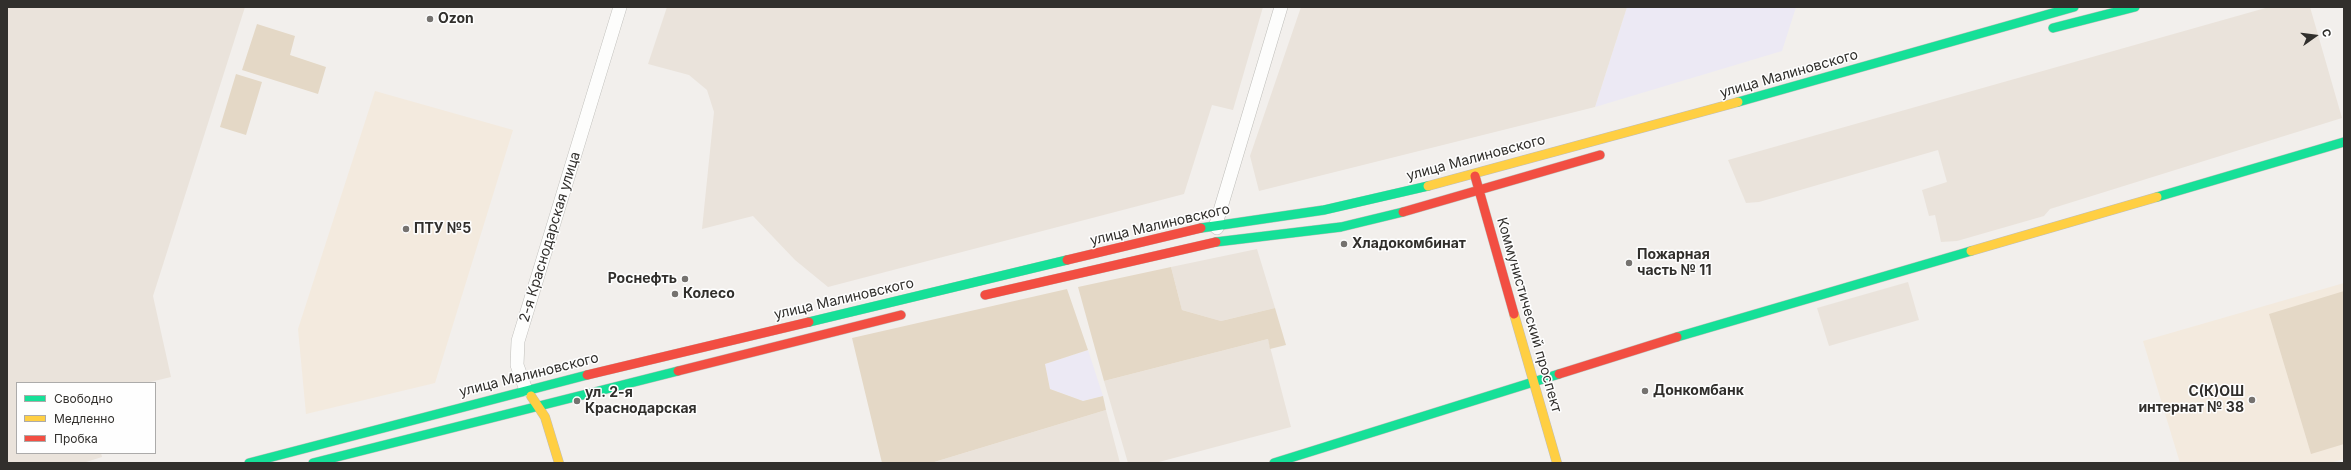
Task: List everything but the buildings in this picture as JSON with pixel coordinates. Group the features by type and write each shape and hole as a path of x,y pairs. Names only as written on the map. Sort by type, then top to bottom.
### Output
{"main road":[{"name":"улица Малиновского","path":"249,463 526,390 1216,224 1324,210 1411,191 1783,90 2074,7"},
{"path":"2043,30 2135,7"},
{"path":"1274,463 1696,331 2344,142"},
{"name":"улица Малиновского","path":"974,298 1220,242 1341,226 1416,209 1478,189 1606,153"},
{"name":"Коммунистический проспект","path":"1474,174 1557,463"},
{"name":"улица Малиновского","path":"313,463 538,405 912,312"},
{"name":"2-я Краснодарская улица","path":"526,390 545,417 559,463"}],"street":[{"name":"2-я Краснодарская улица","path":"526,390 517,365 518,341 620,7"},
{"path":"1220,242 1216,224 1281,7"}],"shaded area":[{"path":"7,7 245,7 153,296 171,377 150,382 16,382 16,454 101,454 102,457 83,463 7,463"},
{"path":"667,7 1263,7 1233,110 1212,105 1184,194 828,287 795,260 753,216 702,229 714,112 707,90 689,75 648,64"},
{"path":"1301,7 1627,7 1595,107 1259,191 1250,156"},
{"path":"1627,7 1796,7 1782,51 1595,107"},
{"path":"2269,7 2310,7 2342,118 2050,209 2044,216 1957,241 1941,242 1935,215 1929,216 1922,190 1947,182 1938,150 1759,202 1746,203 1728,160"},
{"path":"257,24 295,36 290,55 326,67 318,94 242,70"},
{"path":"236,74 262,82 246,135 220,127"},
{"name":"ПТУ №5","path":"375,91 513,130 435,383 306,414 298,329"},
{"path":"1257,249 1275,308 1221,321 1182,310 1171,267"},
{"path":"1171,267 1182,310 1221,321 1275,308 1286,345 1270,349 1268,339 1104,381 1078,287"},
{"path":"1908,282 1919,320 1829,346 1817,308"},
{"name":"С(К)ОШ интернат № 38","path":"2344,283 2344,459 2330,463 2180,463 2143,341"},
{"path":"1067,289 1088,350 1045,364 1050,389 1083,401 1103,396 1106,410 931,463 882,463 852,338"},
{"path":"2344,291 2344,444 2311,454 2269,314"},
{"path":"1268,339 1291,427 1155,463 1128,463 1104,381"},
{"path":"1088,350 1103,396 1083,401 1050,389 1045,364"},
{"path":"1106,410 1120,463 931,463"}],"traffic: fast":[{"path":"1738,102 2074,7"},
{"path":"2053,28 2135,7"},
{"path":"2157,197 2344,142"},
{"path":"1201,228 1324,210 1428,186"},
{"path":"1216,242 1341,227 1403,212"},
{"path":"1677,337 1971,251"},
{"path":"809,322 1067,260"},
{"path":"313,463 678,371"},
{"path":"1274,463 1559,374"},
{"path":"249,463 587,375"}],"traffic: slow":[{"path":"1428,186 1738,102"},
{"path":"1971,251 2157,197"},
{"path":"1514,314 1557,463"},
{"path":"531,396 545,417 559,463"}],"traffic: jam":[{"path":"1403,212 1600,155"},
{"path":"1475,176 1514,314"},
{"path":"1067,260 1201,228"},
{"path":"985,295 1216,242"},
{"path":"678,371 901,315"},
{"path":"587,375 809,322"},
{"path":"1559,374 1677,337"}],"place":[{"name":"Ozon","path":"430,19"},
{"name":"ПТУ №5","path":"406,229"},
{"name":"Хладокомбинат","path":"1344,244"},
{"name":"Пожарная часть № 11","path":"1629,263"},
{"name":"Роснефть","path":"685,279"},
{"name":"Колесо","path":"675,294"},
{"name":"Донкомбанк","path":"1645,391"},
{"name":"С(К)ОШ интернат № 38","path":"2252,400"},
{"name":"ул. 2-я Краснодарская","path":"577,401"}]}
